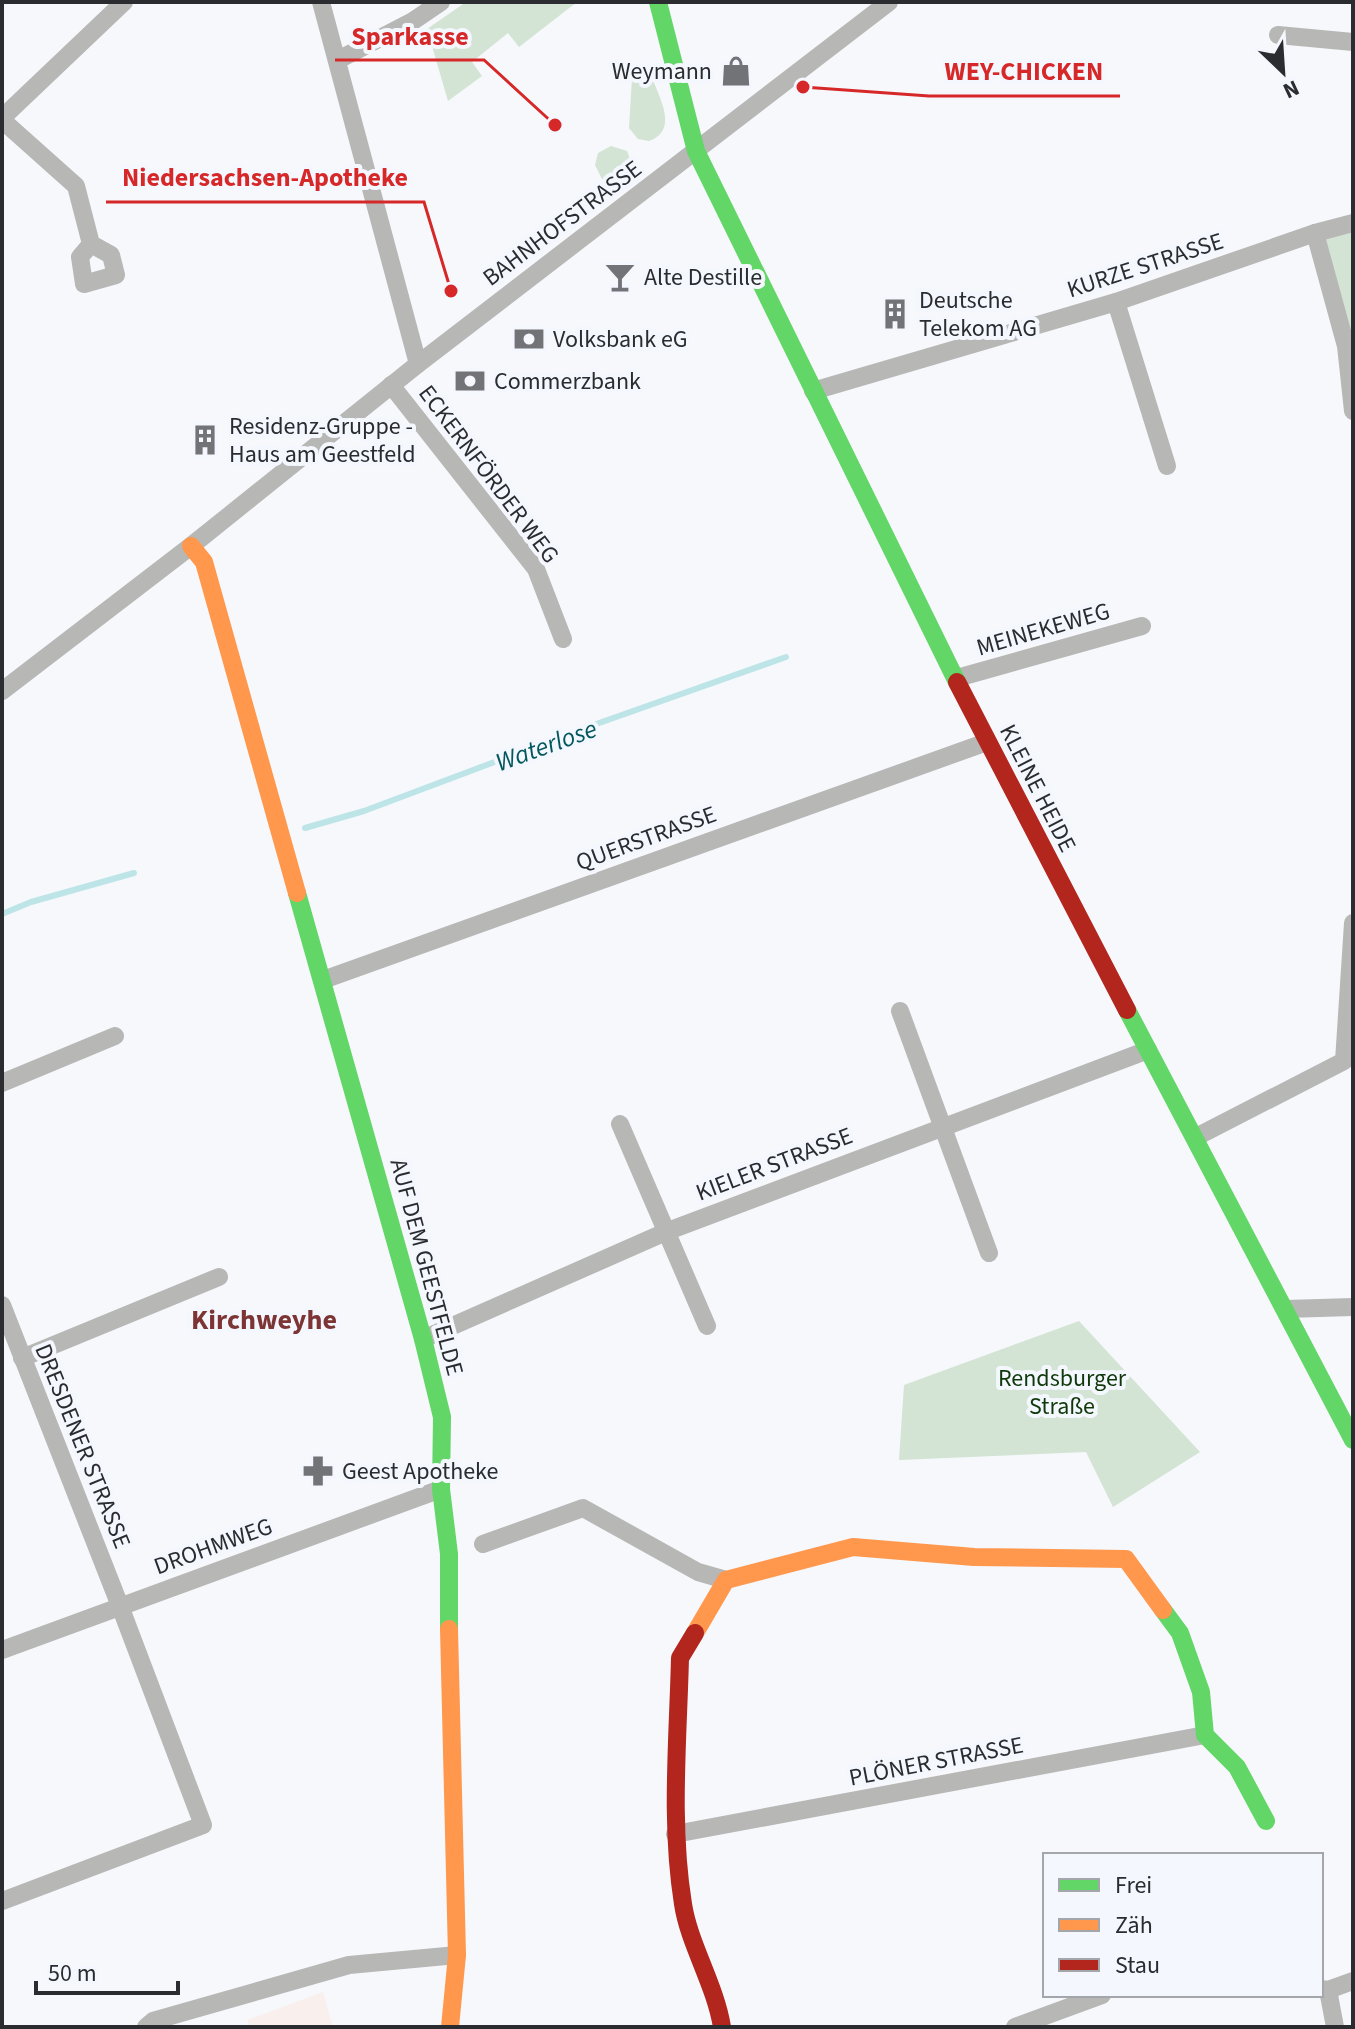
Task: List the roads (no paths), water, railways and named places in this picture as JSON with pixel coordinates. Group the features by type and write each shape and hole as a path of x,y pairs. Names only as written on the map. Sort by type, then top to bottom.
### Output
{"street":[{"path":"91,244 76,186 2,119 124,2"},
{"path":"321,2 418,364"},
{"path":"338,60 413,21 441,2"},
{"name":"KLEINE HEIDE","path":"658,2 696,151 987,742 1148,1050 1197,1137 1353,1440"},
{"name":"BAHNHOFSTRASSE","path":"2,691 191,546 418,364 889,2"},
{"path":"1278,35 1353,42"},
{"name":"KURZE STRASSE","path":"813,391 1116,302 1315,233 1353,223"},
{"path":"1315,233 1350,345 1353,411"},
{"path":"1116,302 1167,466"},
{"name":"ECKERNFÖRDER WEG","path":"391,385 536,569 563,639"},
{"name":"AUF DEM GEESTFELDE","path":"191,546 204,562 423,1339 442,1417 441,1489 449,1554 457,1955 450,2027"},
{"name":"MEINEKEWEG","path":"957,678 1142,626"},
{"name":"QUERSTRASSE","path":"323,980 987,742"},
{"path":"1197,1137 1344,1061 1353,923"},
{"path":"900,1011 989,1253"},
{"path":"2,1083 115,1036"},
{"name":"KIELER STRASSE","path":"423,1339 668,1231 1148,1050"},
{"path":"620,1124 707,1326"},
{"path":"22,1358 219,1277"},
{"name":"DRESDENER STRASSE","path":"2,1305 203,1825 2,1901"},
{"path":"1286,1309 1353,1307"},
{"name":"DROHMWEG","path":"2,1650 441,1489"},
{"path":"483,1544 583,1508 698,1572 726,1580 853,1547 974,1557 1126,1559 1180,1633 1201,1692 1205,1735 1237,1767 1266,1821"},
{"path":"722,2027 719,2008 683,1908 675,1834 680,1658 726,1580"},
{"name":"PLÖNER STRASSE","path":"675,1834 1205,1735"},
{"path":"146,2027 153,2021 349,1965 457,1955"},
{"path":"1335,2027 1325,1990 1353,1981"},
{"path":"1015,2027 1097,1997"}],"waterway":[{"name":"Waterlose","path":"305,828 364,811 786,657"},
{"name":"Waterlose","path":"2,914 31,902 134,873"}],"place":[{"name":"Weymann","path":"736,71"},
{"name":"WEY-CHICKEN","path":"803,87"},
{"name":"Sparkasse","path":"555,125"},
{"name":"Alte Destille","path":"620,277"},
{"name":"Niedersachsen-Apotheke","path":"451,291"},
{"name":"Deutsche Telekom AG","path":"895,314"},
{"name":"Volksbank eG","path":"529,339"},
{"name":"Commerzbank","path":"470,381"},
{"name":"Residenz-Gruppe - Haus am Geestfeld","path":"205,440"},
{"name":"Geest Apotheke","path":"318,1471"}],"district":[{"name":"Kirchweyhe","path":"264,1319"}],"park label":[{"name":"Rendsburger Straße","path":"1062,1392"}]}
